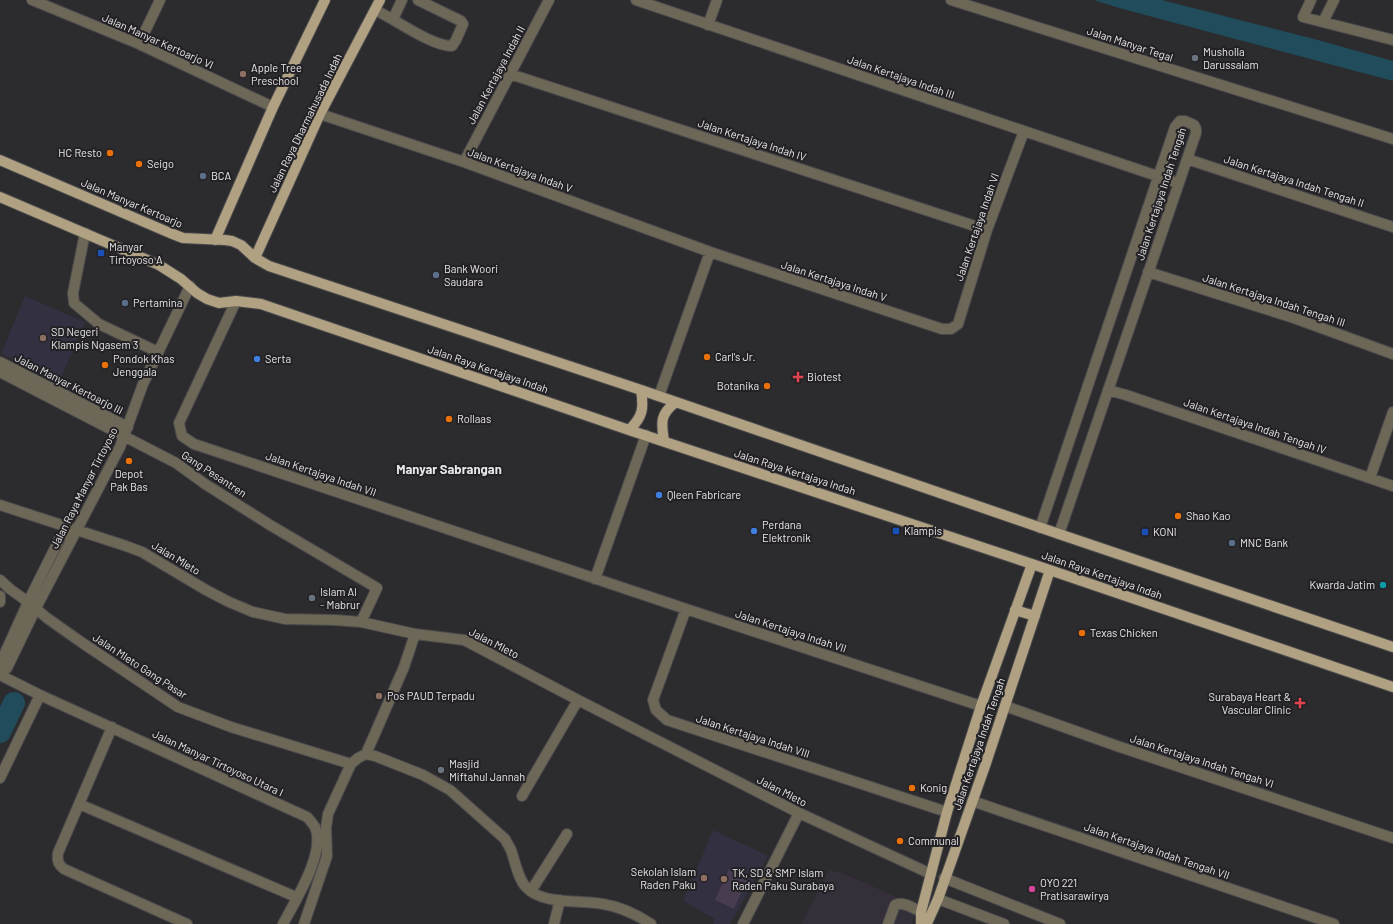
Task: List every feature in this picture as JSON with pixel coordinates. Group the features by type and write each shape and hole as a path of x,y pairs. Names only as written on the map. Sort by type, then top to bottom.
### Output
{"main road":[{"path":"215,240 274,106 325,0"},
{"name":"Jalan Raya Dharmahusada Indah","path":"255,258 320,114 380,0"},
{"name":"Jalan Manyar Kertoarjo","path":"0,160 170,234 183,238 225,240 241,245 255,258"},
{"path":"0,197 159,265 172,272 190,286"},
{"path":"255,258 269,266 659,396 1040,528 1393,647"},
{"name":"Jalan Raya Kertajaya Indah","path":"190,286 207,299 219,303 236,302 261,304 646,436 1050,570 1393,688"},
{"path":"629,430 637,423 641,414 643,403 641,390"},
{"path":"664,441 662,426 663,417 667,408 676,402"},
{"name":"Jalan Kertajaya Indah Tengah","path":"921,924 921,912 947,812 981,706 1032,564"},
{"name":"Jalan Kertajaya Indah Tengah","path":"925,924 928,921 941,888 972,801 1050,570"},
{"path":"1015,610 1035,616"},
{"path":"938,843 954,849"}],"street":[{"name":"Jalan Manyar Kertoarjo VI","path":"32,0 139,44 274,106"},
{"path":"139,44 160,0"},
{"path":"393,19 402,0"},
{"path":"375,10 408,29 433,41 445,46 452,46 463,24 460,21 418,0"},
{"name":"Jalan Kertajaya Indah II","path":"464,162 549,0"},
{"name":"Jalan Kertajaya Indah III","path":"636,0 1178,183"},
{"path":"708,25 717,0"},
{"name":"Jalan Manyar Tegal","path":"951,0 1393,139"},
{"path":"1311,0 1303,17 1393,40"},
{"path":"1324,22 1334,0"},
{"name":"Jalan Kertajaya Indah IV","path":"510,74 987,230"},
{"name":"Jalan Kertajaya Indah V","path":"320,114 464,162 710,252 942,329 951,329"},
{"name":"Jalan Kertajaya Indah Tengah","path":"1040,528 1175,127 1180,121 1184,121 1194,125 1196,129 1187,159 1059,534"},
{"name":"Jalan Kertajaya Indah VI","path":"951,329 958,324 987,230 1024,131"},
{"name":"Jalan Kertajaya Indah Tengah II","path":"1187,159 1393,227"},
{"path":"85,233 73,293 74,303 99,324 158,352"},
{"path":"659,396 710,252"},
{"name":"Jalan Kertajaya Indah Tengah III","path":"1148,272 1294,318 1393,354"},
{"name":"Jalan Raya Manyar Tirtoyoso","path":"0,675 7,668 32,605 76,530 120,447 143,384 190,286"},
{"name":"Jalan Kertajaya Indah VII","path":"236,302 179,423 182,436 194,444 595,579 981,706"},
{"name":"Jalan Manyar Kertoarjo III","path":"0,362 126,432"},
{"name":"Gang Pesantren","path":"0,372 126,432 270,525 376,588 361,622"},
{"name":"Jalan Kertajaya Indah Tengah IV","path":"1108,390 1237,432 1393,486"},
{"path":"1370,478 1393,412"},
{"path":"595,579 646,436"},
{"name":"Jalan Mleto","path":"0,505 142,552 206,590 253,612 285,619 361,622 415,634 464,640 799,813 930,876"},
{"name":"Jalan Mleto Gang Pasar","path":"0,580 47,618 178,707 231,727 351,764"},
{"path":"0,596 0,602"},
{"path":"0,664 32,605"},
{"name":"Jalan Kertajaya Indah VIII","path":"686,609 653,700 656,710 667,720 947,812"},
{"path":"366,754 404,667 415,634"},
{"name":"Jalan Manyar Tirtoyoso Utara I","path":"0,675 40,695 308,817 315,827 317,840 310,872 283,924"},
{"path":"0,778 40,695"},
{"path":"522,796 578,700"},
{"name":"Jalan Kertajaya Indah Tengah VI","path":"1005,706 1117,746 1393,838"},
{"path":"112,727 58,853 57,859 59,865 64,869 187,924"},
{"path":"304,924 327,856 326,828 328,814 351,764 366,754 375,756 423,775 450,790 505,840 522,881 531,892 560,900 608,905 638,915 651,924"},
{"name":"Jalan Kertajaya Indah Tengah VII","path":"972,801 1334,924"},
{"path":"79,804 296,897"},
{"path":"743,924 799,813"},
{"path":"531,892 567,834"},
{"path":"941,888 1004,924"},
{"path":"941,888 1060,924"},
{"path":"554,924 560,900"},
{"path":"888,924 895,904 904,904 921,912"}],"shaded area":[{"name":"SD Negeri Klampis Ngasem 3","path":"25,296 85,322 60,380 1,354"},
{"name":"TK, SD & SMP Islam Raden Paku Surabaya","path":"713,830 768,856 730,924 713,924 715,919 683,901"},
{"path":"729,869 748,878 734,909 715,900"},
{"path":"829,870 843,873 917,906 912,924 801,924"}],"water":[{"path":"1094,0 1162,0 1318,40 1393,61 1393,81 1119,8"}],"waterway":[{"path":"0,732 14,703"}],"place":[{"name":"Musholla Darussalam","path":"1195,58"},
{"name":"Apple Tree Preschool","path":"243,74"},
{"name":"HC Resto","path":"110,153"},
{"name":"Seigo","path":"139,164"},
{"name":"BCA","path":"203,176"},
{"name":"Manyar Tirtoyoso A","path":"101,253"},
{"name":"Bank Woori Saudara","path":"436,275"},
{"name":"Pertamina","path":"125,303"},
{"name":"SD Negeri Klampis Ngasem 3","path":"43,338"},
{"name":"Carl's Jr.","path":"707,357"},
{"name":"Serta","path":"257,359"},
{"name":"Pondok Khas Jenggala","path":"105,365"},
{"name":"Biotest","path":"798,377"},
{"name":"Botanika","path":"767,386"},
{"name":"Rollaas","path":"449,419"},
{"name":"Depot Pak Bas","path":"129,461"},
{"name":"Qleen Fabricare","path":"659,495"},
{"name":"Shao Kao","path":"1178,516"},
{"name":"Perdana Elektronik","path":"754,531"},
{"name":"Klampis","path":"896,531"},
{"name":"KONI","path":"1145,532"},
{"name":"MNC Bank","path":"1232,543"},
{"name":"Kwarda Jatim","path":"1383,585"},
{"name":"Islam Al - Mabrur","path":"312,598"},
{"name":"Texas Chicken","path":"1082,633"},
{"name":"Pos PAUD Terpadu","path":"379,696"},
{"name":"Surabaya Heart & Vascular Clinic","path":"1300,703"},
{"name":"Masjid Miftahul Jannah","path":"441,770"},
{"name":"Konig","path":"912,788"},
{"name":"Communal","path":"900,841"},
{"name":"Sekolah Islam Raden Paku","path":"704,878"},
{"name":"TK, SD & SMP Islam Raden Paku Surabaya","path":"724,879"},
{"name":"OYO 221 Pratisarawirya","path":"1032,889"}],"district":[{"name":"Manyar Sabrangan","path":"449,469"}]}
